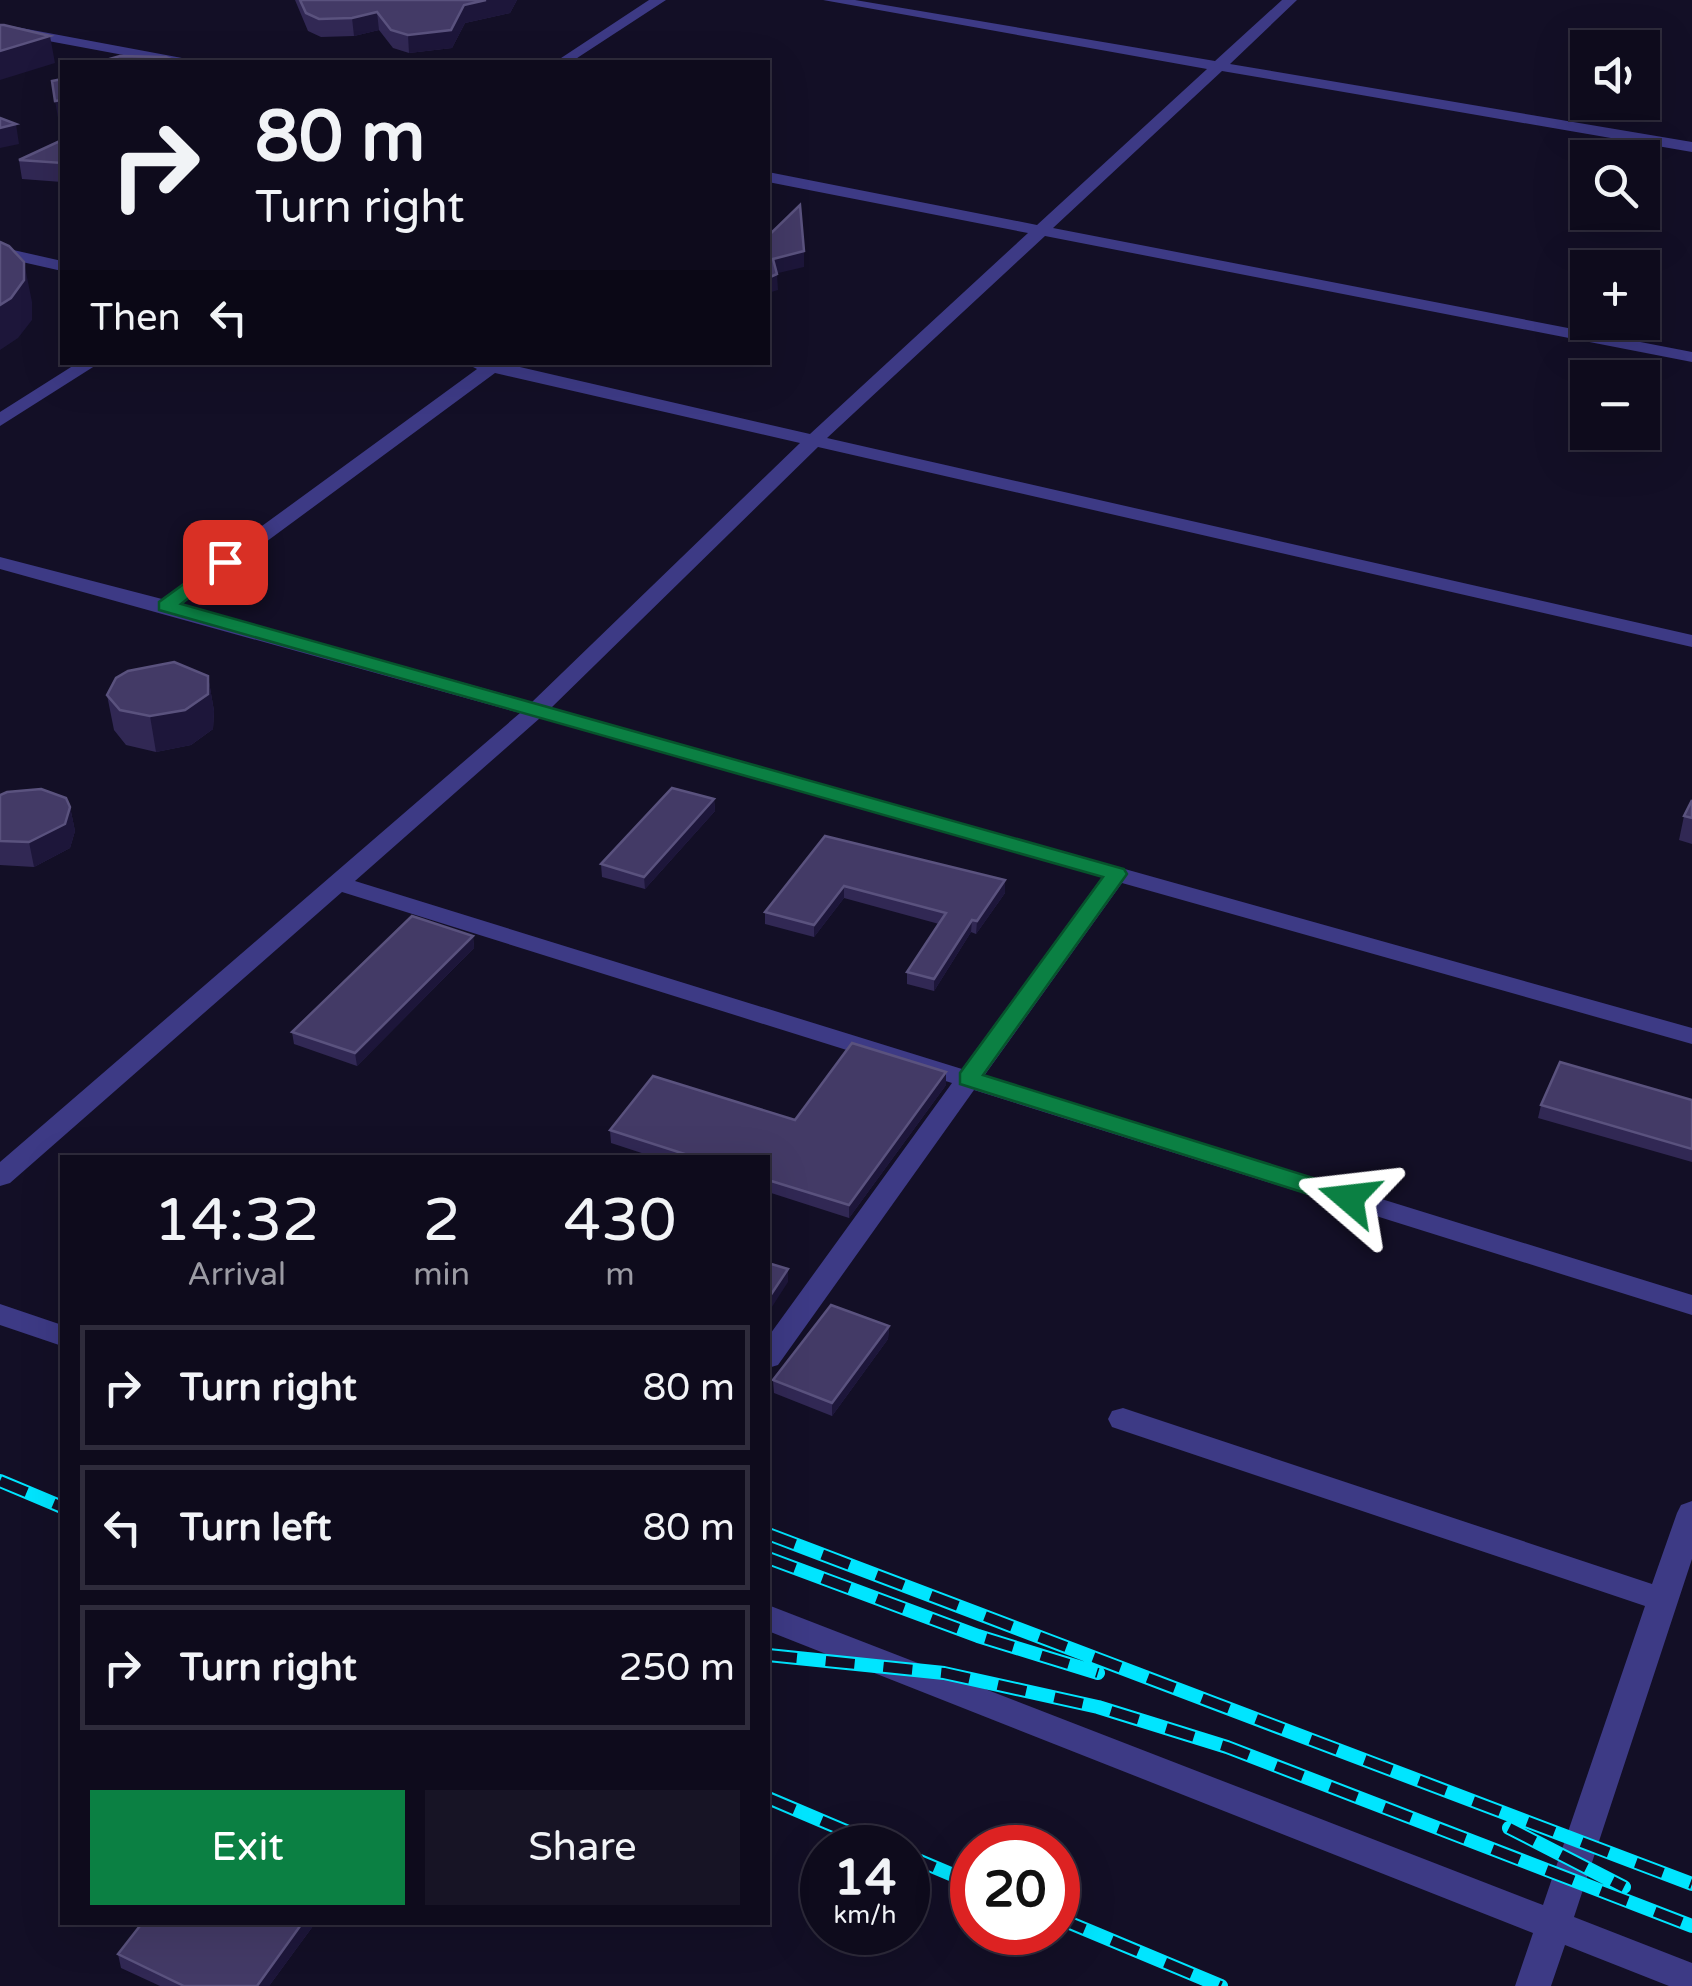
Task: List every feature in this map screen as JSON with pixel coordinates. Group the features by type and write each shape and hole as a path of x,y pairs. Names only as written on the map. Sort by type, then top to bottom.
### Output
{"lane":[{"path":"565,60 659,0"},
{"path":"830,0 1692,147"},
{"path":"0,1177 536,710 815,440 1290,0"},
{"path":"0,28 171,60"},
{"path":"770,177 1692,356"},
{"path":"0,252 60,266"},
{"path":"0,420 87,365"},
{"path":"166,606 481,365 1692,642"},
{"path":"0,564 166,606 1692,1036"},
{"path":"770,1355 1116,874"},
{"path":"338,883 1692,1305"},
{"path":"0,1314 60,1335"},
{"path":"1124,1419 1663,1600"},
{"path":"1534,1986 1692,1513"},
{"path":"770,1619 1692,1978"}],"building":[{"path":"300,0 486,0 464,5 451,30 408,35 391,30 377,12 319,19 306,13"},
{"path":"0,25 4,25 50,36 0,51"},
{"path":"120,56 173,60 106,60"},
{"path":"60,79 60,100 55,101 52,81"},
{"path":"0,118 16,124 0,128"},
{"path":"60,141 60,163 19,160"},
{"path":"800,205 804,251 773,259 777,274 770,277 770,234"},
{"path":"0,242 24,262 24,280 11,298 0,305"},
{"path":"174,662 208,676 208,694 185,710 150,716 120,710 107,695 116,678 128,671"},
{"path":"672,788 714,799 644,877 601,864"},
{"path":"41,789 66,798 70,807 65,824 29,842 0,841 0,795"},
{"path":"1692,800 1692,818 1684,816"},
{"path":"825,836 1005,880 977,921 972,920 934,979 907,972 946,913 844,886 814,925 765,912"},
{"path":"412,916 473,936 355,1053 292,1032"},
{"path":"852,1043 946,1072 849,1205 770,1181 770,1155 688,1155 610,1130 653,1076 795,1120"},
{"path":"1560,1062 1692,1100 1692,1149 1541,1105"},
{"path":"770,1264 788,1269 770,1296"},
{"path":"831,1305 889,1326 832,1403 773,1380"},
{"path":"141,1925 301,1925 257,1986 184,1986 118,1954"}],"railway":[{"path":"0,1481 60,1506"},
{"path":"770,1535 1692,1884"},
{"path":"770,1559 978,1636 1098,1673"},
{"path":"770,1655 944,1673 1098,1707 1227,1747 1692,1926"},
{"path":"770,1799 832,1825"},
{"path":"1509,1828 1624,1887"},
{"path":"930,1865 950,1874"},
{"path":"1080,1927 1221,1986"}],"route":[{"path":"225,562 166,606 1116,874 968,1078 1349,1198"}]}
